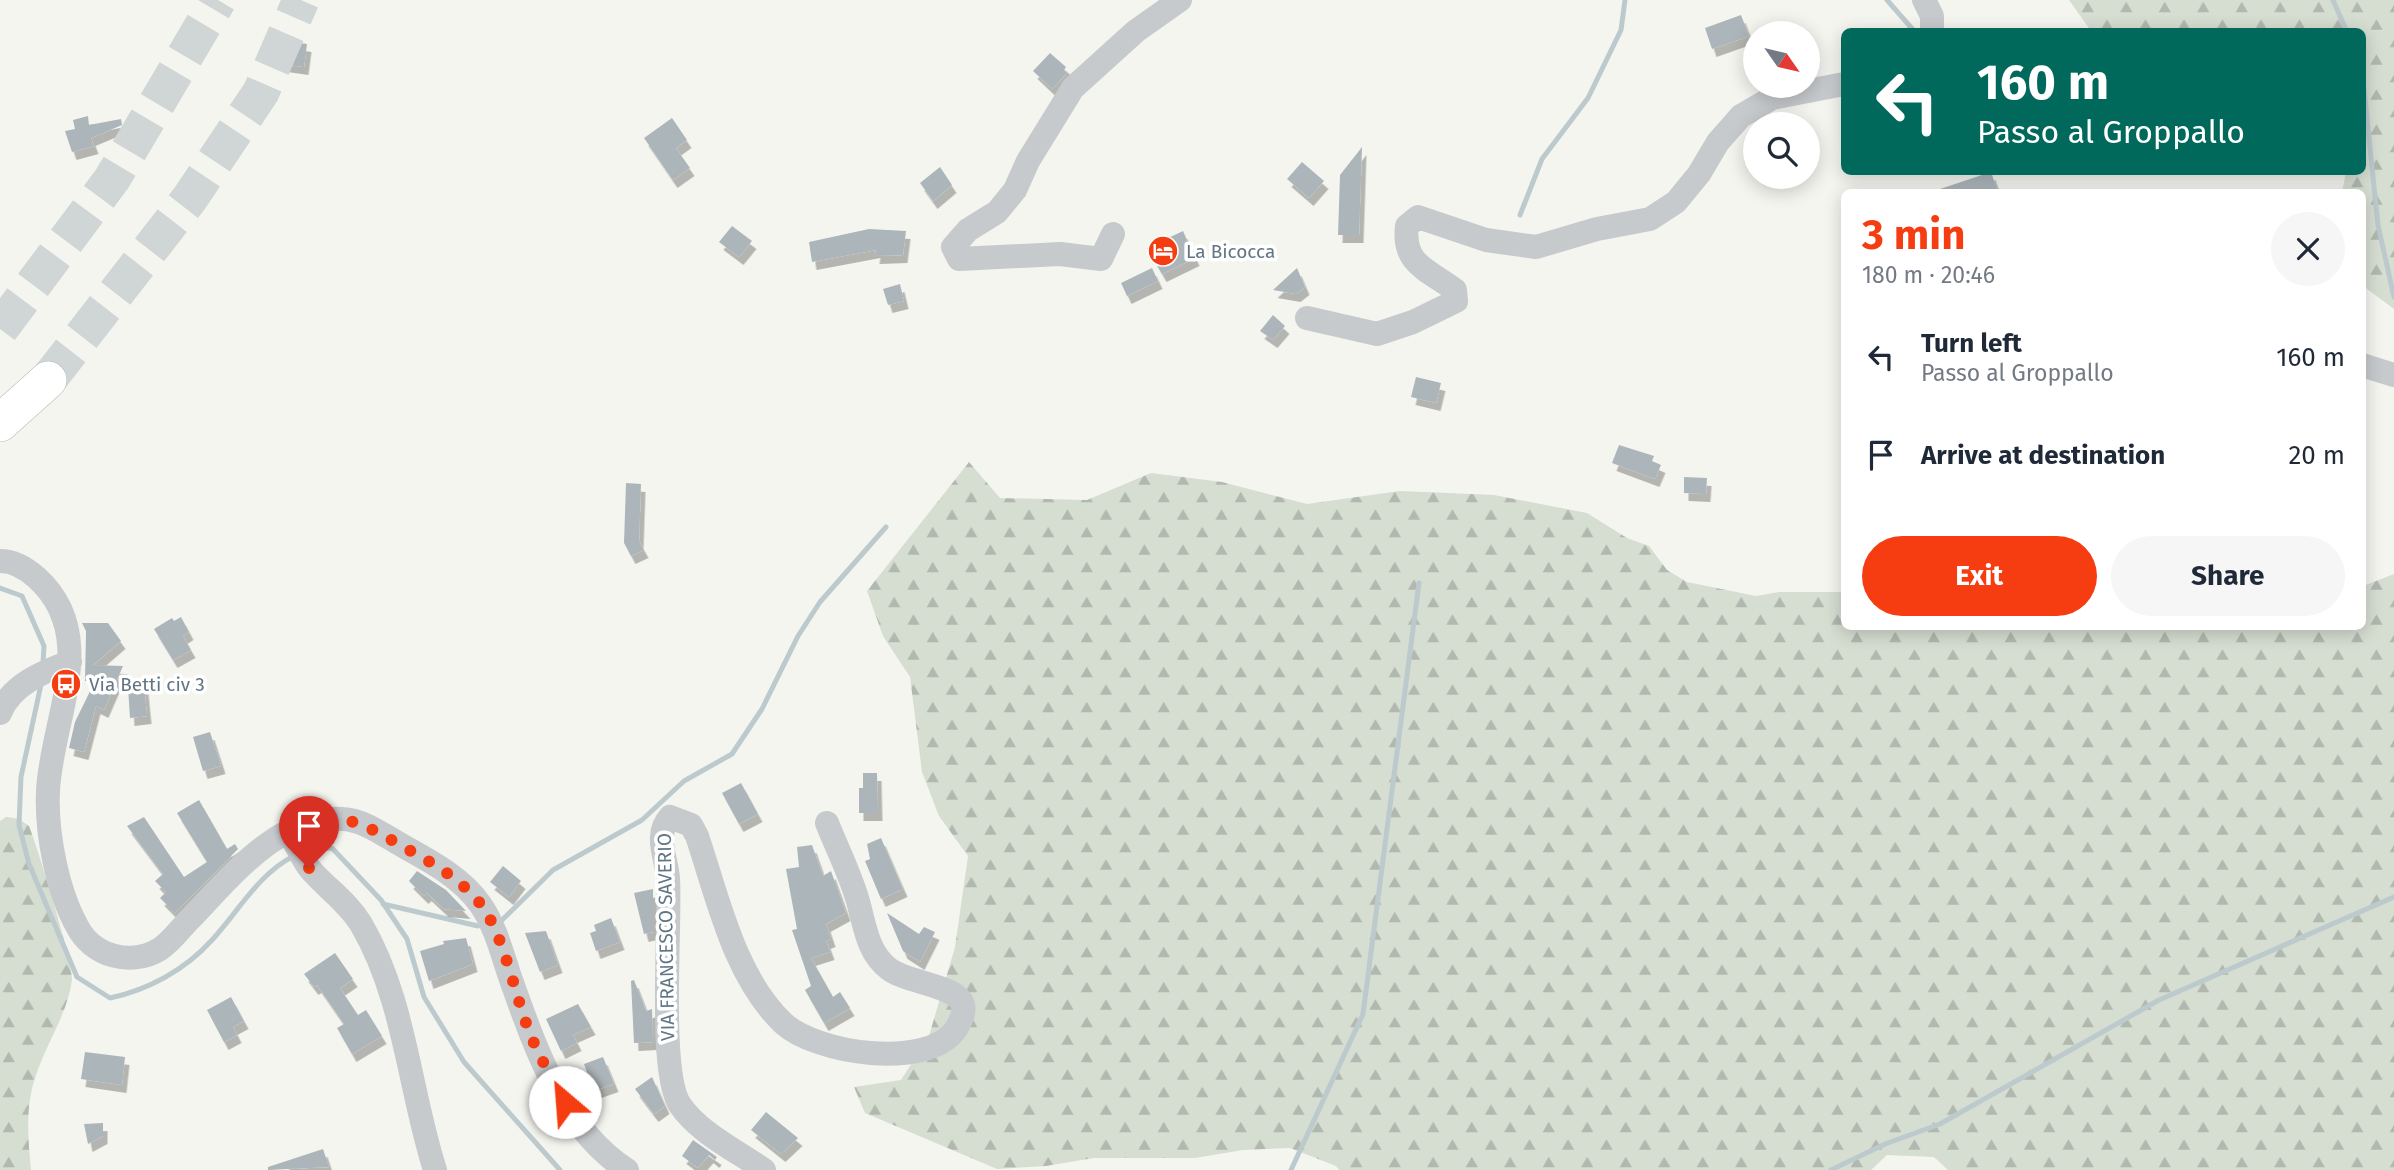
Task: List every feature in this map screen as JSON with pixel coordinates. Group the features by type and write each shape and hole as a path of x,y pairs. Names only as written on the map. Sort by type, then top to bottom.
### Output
{"highway":[{"path":"1,422 48,380"}],"street":[{"path":"1113,234 1101,259 1060,254 960,259 953,247 968,230 997,212 1015,190 1028,161 1073,88 1136,31 1180,0"},
{"path":"1924,0 1932,16 1932,28"},
{"path":"1307,318 1377,334 1413,322 1456,301 1455,290 1424,272 1405,242 1407,226 1418,217 1486,240 1536,247 1597,229 1650,219 1676,202 1699,174 1718,142 1741,116 1772,98 1841,85"},
{"path":"2366,366 2394,375"},
{"path":"0,561 9,561 29,571 44,584 66,617 66,663 48,788 48,820 53,855 73,918 93,946 126,958 149,954 160,949 249,859 329,819 346,819 362,824 444,870 480,903 494,930 531,1036 576,1124 606,1157 627,1170"},
{"path":"0,713 4,703 23,684 66,663"},
{"name":"VIA FRANCESCO SAVERIO","path":"764,1170 698,1124 680,1105 672,1089 669,1051 668,876 661,837 662,826 670,817 691,825 730,931 758,995 785,1025 848,1051 893,1056 934,1047 949,1038 962,1019 964,1007 959,996 949,990 914,982 890,970 875,955 865,932 857,897 827,823"},
{"path":"292,837 309,868 329,886 359,921 375,950 398,1014 420,1124 435,1170"}],"green space":[{"path":"2069,0 2394,0 2394,309 2366,288 2366,189 2343,189 2345,175 2366,175 2366,28 2089,28"},
{"path":"969,462 1000,498 1087,500 1151,473 1222,482 1307,504 1400,491 1494,495 1587,513 1627,538 1649,546 1667,570 1687,582 1756,596 1779,592 1841,592 1841,630 2366,630 2366,585 2394,574 2394,1170 1948,1170 1934,1157 1887,1155 1871,1170 1339,1170 1336,1166 1290,1148 1243,1150 1195,1158 1094,1158 1046,1166 997,1169 865,1113 854,1087 901,1080 929,1036 955,947 968,856 939,816 922,772 910,677 883,636 867,591"},
{"path":"6,817 19,819 29,826 61,930 72,980 66,1005 41,1063 30,1098 28,1122 31,1170 0,1170 0,821"}],"building":[{"path":"1741,15 1743,38 1712,49 1705,28"},
{"path":"287,41 307,44 304,67 283,64"},
{"path":"1050,53 1066,67 1064,70 1067,73 1052,89 1033,71"},
{"path":"88,116 89,125 121,119 122,125 91,138 94,146 72,152 65,131 75,129 73,120"},
{"path":"672,118 687,140 676,148 690,168 673,180 644,138"},
{"path":"1362,147 1359,235 1338,235 1340,175"},
{"path":"1302,162 1324,181 1309,198 1287,179"},
{"path":"940,167 952,185 933,201 920,183"},
{"path":"1982,175 1992,175 1997,189 1940,189"},
{"path":"732,226 752,241 739,257 719,242"},
{"path":"869,229 906,231 903,255 875,256 876,250 812,262 809,242"},
{"path":"1183,231 1195,258 1162,274 1147,248"},
{"path":"1152,268 1158,281 1127,296 1121,283"},
{"path":"1297,268 1305,287 1296,294 1273,290"},
{"path":"900,284 904,301 888,305 883,289"},
{"path":"1273,315 1285,326 1273,340 1260,331"},
{"path":"1416,377 1441,383 1436,403 1411,397"},
{"path":"1619,445 1654,456 1652,461 1661,465 1655,479 1612,463"},
{"path":"1684,477 1707,478 1706,494 1684,493"},
{"path":"626,483 641,484 639,541 644,550 631,556 624,543"},
{"path":"181,617 189,632 183,636 191,650 173,660 154,629 172,618 174,621"},
{"path":"82,623 108,623 121,641 93,665 123,666 104,710 96,706 84,752 69,748 75,722 95,681 85,681 86,631"},
{"path":"144,686 147,716 130,718 128,687"},
{"path":"210,732 221,766 203,771 193,737"},
{"path":"863,773 877,773 878,813 859,813 859,788 863,788"},
{"path":"741,783 758,814 739,824 722,793"},
{"path":"199,800 227,849 235,844 238,849 175,913 160,898 166,892 155,881 163,874 127,826 144,817 184,877 207,862 177,813"},
{"path":"881,838 903,889 881,899 865,861 870,859 867,844"},
{"path":"812,845 823,876 831,871 846,913 826,924 831,939 826,941 830,952 811,958 833,997 840,992 850,1008 824,1023 805,990 811,986 792,930 797,929 786,869 799,867 797,847"},
{"path":"503,866 521,881 509,897 490,882"},
{"path":"417,871 446,890 466,911 444,909 427,893 424,896 409,881"},
{"path":"653,889 653,932 644,934 634,893"},
{"path":"887,913 919,934 924,927 935,932 920,962 903,951"},
{"path":"611,918 620,942 596,951 590,933 596,931 594,925"},
{"path":"546,931 558,965 540,972 525,933"},
{"path":"466,938 473,964 429,981 420,951 444,944 443,941"},
{"path":"335,953 353,979 340,988 358,1015 366,1010 382,1036 352,1054 337,1028 344,1024 317,985 314,987 304,974"},
{"path":"634,980 646,1011 652,1009 653,1042 634,1043 631,981"},
{"path":"231,997 244,1021 233,1027 237,1035 224,1042 207,1010"},
{"path":"578,1004 591,1027 573,1035 577,1043 561,1051 546,1019"},
{"path":"85,1052 125,1057 122,1085 81,1079"},
{"path":"603,1057 614,1084 594,1091 584,1064"},
{"path":"652,1077 665,1106 654,1114 635,1089"},
{"path":"766,1112 798,1138 781,1154 751,1130"},
{"path":"103,1123 103,1136 88,1144 84,1124"},
{"path":"693,1140 717,1157 715,1160 709,1155 698,1168 682,1156"},
{"path":"323,1149 329,1167 268,1170 268,1167"}],"waterway":[{"path":"1520,215 1542,159 1588,98 1621,30 1625,0"},
{"path":"1887,0 1912,28"},
{"path":"2333,0 2345,28"},
{"path":"2366,109 2378,225 2394,297"},
{"path":"500,922 553,870 642,820 684,781 732,754 762,709 798,636 820,602 886,527"},
{"path":"1291,1170 1363,1014 1419,583"},
{"path":"0,588 22,596 44,646 43,663"},
{"path":"42,680 21,777 19,825 29,864 77,977 110,998 138,990 165,977 201,951 270,872 294,856"},
{"path":"310,849 332,848 381,900 407,939 424,997 464,1062 560,1170"},
{"path":"1831,1170 1885,1144 1940,1124 2159,1000 2394,897"},
{"path":"383,904 478,926"}],"tunnel":[{"path":"0,329 112,179 218,0"},
{"path":"48,380 190,198 261,92 301,0"}],"place":[{"name":"La Bicocca","path":"1163,251"},
{"name":"Via Betti civ 3","path":"66,684"}],"route":[{"path":"309,868 288,832 329,819 346,819 362,824 444,870 480,903 494,930 531,1036 565,1102"}]}
